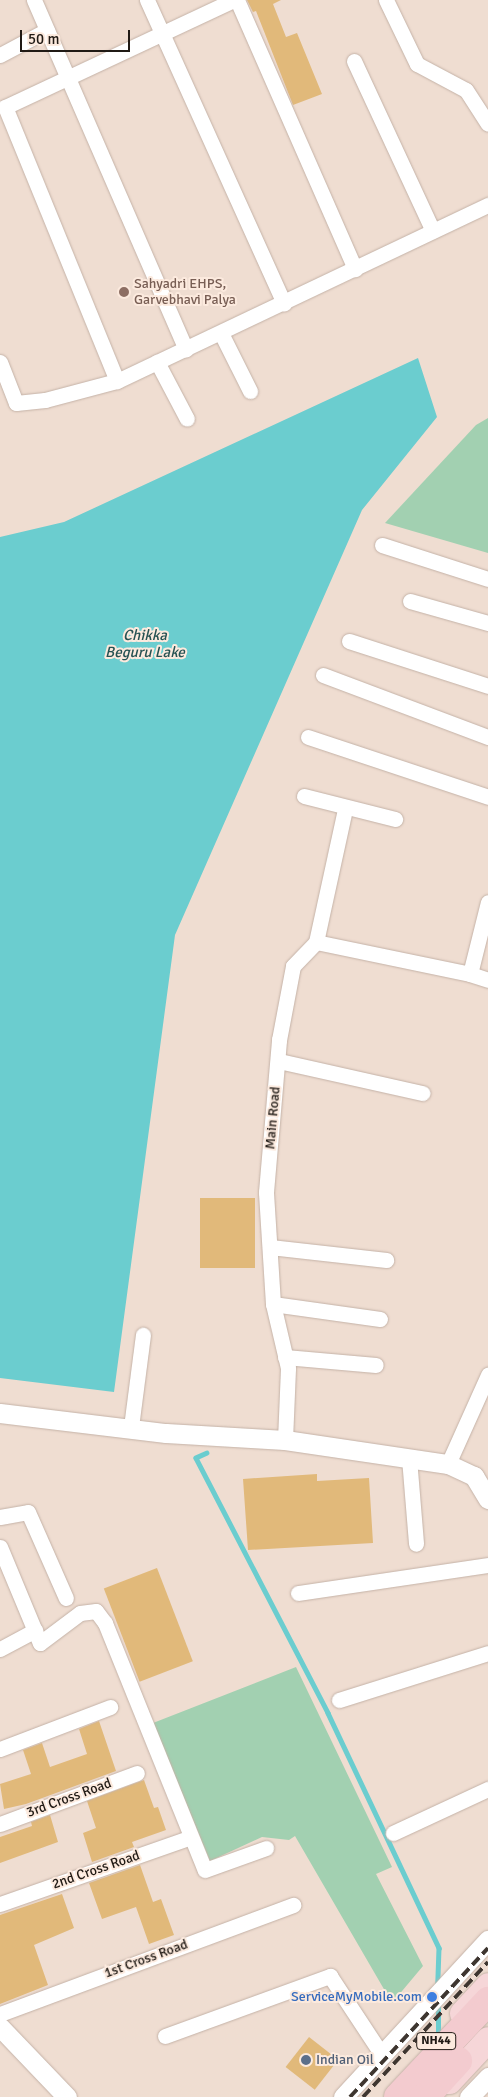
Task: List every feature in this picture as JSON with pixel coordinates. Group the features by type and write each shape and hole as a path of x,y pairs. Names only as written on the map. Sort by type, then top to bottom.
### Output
{"highway":[{"name":"NH44","path":"384,2097 488,1985"},
{"path":"398,2097 488,2000"},
{"path":"425,2097 488,2028"},
{"name":"NH44","path":"434,2097 488,2039"}],"street":[{"path":"34,0 186,349"},
{"path":"147,0 284,303"},
{"path":"117,381 3,108 68,80 235,0 355,269"},
{"path":"386,0 417,64 466,90 488,124"},
{"path":"0,55 47,30"},
{"path":"354,61 433,231"},
{"path":"0,362 16,403 45,400 117,381 488,205"},
{"path":"221,332 250,391"},
{"path":"157,362 186,419"},
{"path":"382,545 488,579"},
{"path":"410,601 488,623"},
{"path":"349,641 488,686"},
{"path":"323,675 488,738"},
{"path":"308,737 488,797"},
{"path":"304,796 345,809 395,819"},
{"path":"345,809 316,942 470,974 488,980"},
{"path":"470,974 488,902"},
{"name":"Main Road","path":"284,1440 288,1368 273,1304 266,1192 279,1061 278,1040 293,966 316,942"},
{"path":"279,1061 422,1093"},
{"path":"270,1247 386,1260"},
{"path":"273,1304 380,1319"},
{"path":"131,1427 143,1335"},
{"path":"285,1357 376,1365"},
{"path":"448,1464 488,1375"},
{"path":"0,1413 131,1427 166,1433 284,1440 448,1464 474,1476 488,1500"},
{"path":"409,1458 416,1544"},
{"path":"0,1517 28,1512 66,1598"},
{"path":"0,1547 6,1575 40,1643 80,1613 96,1611 105,1623 205,1870 266,1848"},
{"path":"298,1594 488,1565"},
{"path":"0,1649 35,1630"},
{"path":"339,1700 488,1653"},
{"path":"0,1749 110,1707"},
{"name":"3rd Cross Road","path":"0,1824 138,1773"},
{"path":"393,1833 488,1789"},
{"name":"2nd Cross Road","path":"0,1904 192,1837"},
{"name":"1st Cross Road","path":"0,2014 293,1905"},
{"path":"343,2097 488,1940"},
{"path":"165,2036 330,1976 382,2055"},
{"path":"0,2027 66,2097"},
{"path":"469,2097 488,2077"}],"green space":[{"path":"488,418 488,553 385,523 476,425"},
{"path":"296,1667 392,1867 376,1874 423,1966 392,2003 295,1836 289,1840 262,1837 210,1861 153,1723"}],"water":[{"name":"Chikka Beguru Lake","path":"418,358 437,417 362,510 175,935 114,1392 0,1378 0,537 64,522"}],"building":[{"path":"247,0 281,0 273,4 286,37 297,33 322,94 293,105 256,11 253,12"},
{"path":"200,1198 255,1198 255,1268 200,1268"},
{"path":"317,1474 317,1481 369,1478 373,1543 248,1550 243,1479"},
{"path":"157,1568 193,1661 140,1682 104,1588"},
{"path":"99,1721 116,1771 26,1804 4,1809 0,1784 31,1774 23,1750 42,1743 50,1767 87,1754 79,1729"},
{"path":"144,1780 154,1808 158,1807 166,1830 132,1842 134,1847 92,1862 83,1833 96,1828 87,1801"},
{"path":"50,1815 58,1842 0,1863 0,1837 32,1826 31,1822"},
{"path":"140,1865 153,1902 161,1899 174,1935 149,1944 136,1907 102,1919 89,1883"},
{"path":"62,1894 74,1928 34,1945 48,1985 0,2004 0,1915"},
{"path":"309,2037 338,2060 315,2090 286,2067"}],"waterway":[{"path":"207,1453 196,1458 328,1713 439,1948 438,1984"},
{"path":"438,2002 438,2039"}],"railway":[{"path":"350,2097 488,1948"},
{"path":"363,2097 488,1962"}],"place":[{"name":"Sahyadri EHPS, Garvebhavi Palya","path":"124,292"},
{"name":"ServiceMyMobile.com","path":"432,1997"},
{"name":"Indian Oil","path":"306,2060"}]}
